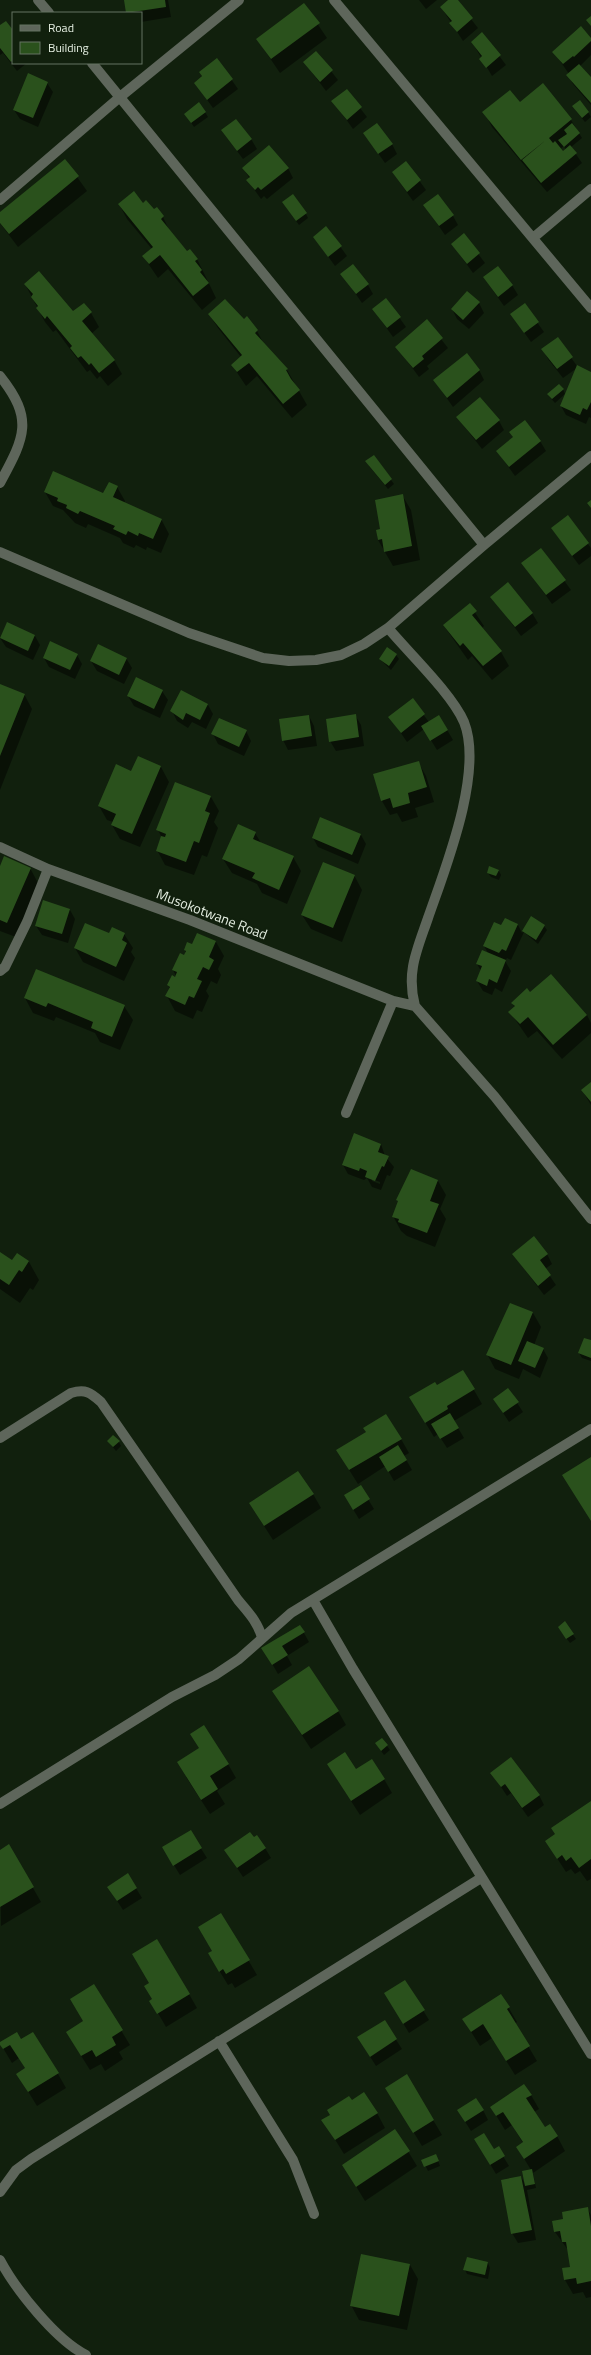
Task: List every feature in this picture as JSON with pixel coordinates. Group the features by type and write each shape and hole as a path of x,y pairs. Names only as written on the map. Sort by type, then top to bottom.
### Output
{"street":[{"path":"38,0 48,12"},
{"path":"0,200 120,97 239,0"},
{"path":"334,0 591,308"},
{"path":"93,64 484,545"},
{"path":"533,238 591,189"},
{"path":"0,376 19,407 22,415 23,432 19,447 0,483"},
{"path":"0,552 189,633 263,658 289,662 316,660 341,655 364,644 388,628 484,545 591,456"},
{"path":"388,628 452,701 464,722 470,744 464,798 455,842 412,966 410,988 415,1006 494,1096 591,1219"},
{"name":"Musokotwane Road","path":"0,847 48,869 190,920 393,1001 415,1006"},
{"path":"0,971 5,967 27,922 48,869"},
{"path":"346,1113 393,1001"},
{"path":"0,1438 71,1393 82,1390 91,1393 101,1402 234,1595 252,1616 259,1627 262,1638"},
{"path":"0,1804 172,1697 215,1676 238,1659 291,1612 313,1600 591,1429"},
{"path":"313,1600 481,1878 591,2054"},
{"path":"0,2192 16,2170 31,2159 481,1878"},
{"path":"219,2041 290,2154 314,2214"},
{"path":"0,2260 9,2276 43,2318 64,2339 86,2355"}],"building":[{"path":"124,0 165,0 166,7 126,12"},
{"path":"448,0 458,0 473,18 457,32 449,23 452,21 440,7"},
{"path":"304,3 320,23 271,59 256,39"},
{"path":"591,16 591,26 586,20"},
{"path":"6,21 12,29 11,62 0,48 0,25"},
{"path":"581,26 591,38 591,41 574,57 573,56 563,64 552,52"},
{"path":"482,32 501,55 486,68 479,59 482,56 471,42"},
{"path":"316,51 333,70 320,82 303,62"},
{"path":"217,58 233,79 207,100 194,83 202,76 199,72"},
{"path":"579,64 591,77 591,103 566,75"},
{"path":"28,73 48,82 33,118 13,110"},
{"path":"543,83 572,119 549,138 553,143 555,141 563,151 570,145 577,153 541,183 522,160 546,140 521,160 482,112 510,90 520,102"},
{"path":"347,89 362,107 347,120 331,101"},
{"path":"580,100 589,112 582,118 572,106"},
{"path":"199,102 206,112 191,123 184,114"},
{"path":"236,119 252,139 237,151 221,130"},
{"path":"377,123 393,144 378,154 363,133"},
{"path":"572,123 580,133 564,147 558,140 567,134 564,130"},
{"path":"269,145 289,168 261,190 258,187 255,190 246,180 250,177 242,168"},
{"path":"65,159 79,176 9,234 0,223 0,212"},
{"path":"406,161 421,180 407,192 392,172"},
{"path":"134,191 143,203 146,200 154,209 157,207 164,216 161,219 187,251 190,249 198,259 195,261 202,270 200,272 209,283 193,296 160,255 149,264 142,256 153,247 118,204"},
{"path":"293,194 307,213 296,221 282,202"},
{"path":"438,194 454,215 439,226 423,205"},
{"path":"326,226 342,246 328,257 313,237"},
{"path":"464,233 480,253 467,264 451,244"},
{"path":"353,264 369,284 356,294 340,274"},
{"path":"498,266 513,285 498,297 483,277"},
{"path":"39,271 73,311 84,303 92,312 82,321 115,360 99,373 91,363 89,365 81,356 78,358 70,348 72,346 47,316 45,319 36,308 38,306 31,297 33,294 24,284"},
{"path":"467,291 480,302 463,320 451,309"},
{"path":"386,298 401,317 387,328 372,309"},
{"path":"225,299 244,319 247,316 258,330 255,333 288,369 286,370 291,379 300,390 283,404 249,363 237,372 231,365 242,355 208,314"},
{"path":"525,303 539,322 524,333 510,314"},
{"path":"427,319 443,338 422,356 424,359 413,368 395,347"},
{"path":"558,337 573,357 557,369 541,349"},
{"path":"467,353 480,370 447,398 433,380"},
{"path":"577,365 591,372 591,402 587,410 583,408 580,415 560,406"},
{"path":"559,384 564,389 552,399 547,394"},
{"path":"480,397 500,420 476,440 456,417"},
{"path":"525,420 541,441 509,467 496,451 513,437 509,432"},
{"path":"374,455 392,479 385,485 365,461"},
{"path":"53,471 103,493 109,482 118,486 113,497 162,519 153,539 139,533 138,536 128,531 126,535 113,529 115,526 80,511 78,514 66,508 67,505 57,501 58,498 44,492"},
{"path":"403,494 412,546 384,552 382,539 378,540 376,530 380,529 375,500"},
{"path":"591,500 591,508 587,503"},
{"path":"568,515 589,543 572,556 551,528"},
{"path":"541,548 566,580 546,595 521,563"},
{"path":"508,582 533,613 515,627 490,597"},
{"path":"470,603 477,611 472,615 502,651 483,666 463,643 460,646 443,625"},
{"path":"7,622 35,635 28,651 0,638"},
{"path":"50,641 78,654 70,670 43,658"},
{"path":"98,644 127,658 119,675 90,661"},
{"path":"387,647 397,654 389,666 379,659"},
{"path":"136,677 163,690 154,709 127,696"},
{"path":"0,684 25,694 0,756"},
{"path":"181,690 208,704 200,720 186,713 183,720 170,711"},
{"path":"413,698 425,714 401,733 388,717"},
{"path":"356,714 359,737 329,742 326,719"},
{"path":"309,715 312,736 282,741 279,719"},
{"path":"439,715 448,730 430,741 421,726"},
{"path":"219,718 247,730 239,747 211,734"},
{"path":"138,756 161,766 132,834 111,825 116,814 98,806 116,764 131,771"},
{"path":"419,761 427,787 408,793 410,803 393,808 390,798 381,801 373,774"},
{"path":"175,782 211,796 205,811 210,813 199,843 194,841 186,862 156,851 161,836 165,837 166,834 156,830"},
{"path":"320,817 361,834 352,855 312,838"},
{"path":"238,824 256,832 253,839 294,856 279,890 252,878 255,873 222,859"},
{"path":"4,856 31,868 7,923 0,920 0,866"},
{"path":"323,862 355,875 333,928 301,915"},
{"path":"489,866 499,870 496,876 487,873"},
{"path":"43,900 70,909 62,934 35,926"},
{"path":"531,916 545,925 536,940 522,931"},
{"path":"505,918 518,924 506,951 502,949 499,953 483,946 494,922 501,925"},
{"path":"85,923 109,933 112,927 125,933 122,940 127,943 116,967 74,948"},
{"path":"197,933 216,941 209,957 214,960 209,970 203,967 197,979 202,981 194,998 189,996 185,1005 165,996 170,987 167,985 172,975 175,977 177,972 172,970 180,953 184,955 187,942 192,944"},
{"path":"482,950 506,960 497,983 489,979 487,986 476,981 482,966 476,964"},
{"path":"36,969 125,1005 112,1037 91,1028 93,1022 48,1003 46,1007 24,998"},
{"path":"551,974 587,1015 553,1045 528,1017 520,1024 508,1012 515,1006 511,1003 527,988 530,992"},
{"path":"591,1082 591,1102 581,1090"},
{"path":"354,1133 381,1144 378,1152 389,1156 384,1167 382,1166 375,1181 365,1177 367,1171 360,1168 359,1171 342,1165"},
{"path":"411,1169 438,1180 430,1201 439,1204 427,1233 398,1222 399,1219 392,1217 398,1201 396,1200"},
{"path":"534,1236 548,1254 540,1260 551,1275 538,1286 512,1254"},
{"path":"0,1252 12,1260 17,1253 29,1261 22,1272 19,1270 9,1285 0,1279"},
{"path":"510,1303 533,1312 511,1365 486,1355"},
{"path":"584,1338 591,1340 591,1358 578,1353"},
{"path":"527,1341 544,1348 535,1368 518,1361"},
{"path":"463,1370 475,1389 447,1406 448,1409 425,1423 409,1397 435,1382 437,1385"},
{"path":"508,1388 519,1402 503,1413 493,1399"},
{"path":"450,1413 459,1428 440,1439 431,1424"},
{"path":"386,1414 402,1439 349,1470 336,1450 366,1432 363,1428"},
{"path":"113,1435 120,1441 113,1447 107,1441"},
{"path":"398,1445 407,1460 388,1472 379,1457"},
{"path":"591,1457 591,1521 562,1475"},
{"path":"298,1471 314,1494 264,1526 249,1503"},
{"path":"361,1485 370,1499 353,1510 344,1495"},
{"path":"565,1621 574,1634 566,1639 558,1627"},
{"path":"300,1625 305,1632 282,1646 288,1655 272,1665 261,1648"},
{"path":"309,1666 339,1711 302,1735 272,1691"},
{"path":"204,1725 229,1764 210,1776 218,1789 201,1800 177,1762 199,1748 190,1734"},
{"path":"382,1738 388,1745 381,1751 375,1743"},
{"path":"345,1752 356,1769 372,1759 385,1779 351,1801 327,1764"},
{"path":"511,1757 540,1795 522,1808 505,1784 501,1787 490,1773"},
{"path":"591,1801 591,1859 579,1868 571,1857 566,1861 562,1855 557,1859 545,1841 555,1834 551,1828"},
{"path":"191,1830 202,1848 173,1866 162,1847"},
{"path":"250,1832 254,1837 257,1835 266,1848 237,1868 224,1850"},
{"path":"9,1844 34,1887 0,1907 0,1850"},
{"path":"128,1873 137,1888 117,1901 107,1887"},
{"path":"221,1913 250,1960 226,1974 223,1969 219,1972 208,1953 212,1951 198,1927"},
{"path":"157,1939 190,1994 157,2014 149,2001 152,1999 144,1986 149,1983 132,1954"},
{"path":"405,1980 425,2010 403,2024 384,1993"},
{"path":"94,1984 123,2030 112,2037 116,2045 96,2057 92,2050 81,2056 66,2032 83,2021 70,1999"},
{"path":"501,1994 510,2007 507,2009 530,2046 506,2061 483,2024 471,2032 462,2019"},
{"path":"385,2020 397,2039 370,2057 357,2037"},
{"path":"17,2032 21,2039 33,2032 59,2073 28,2092 16,2074 25,2068 10,2045 3,2049 0,2045 0,2042"},
{"path":"407,2074 434,2120 413,2133 385,2088"},
{"path":"524,2084 532,2095 526,2098 545,2127 550,2124 558,2136 524,2159 516,2147 523,2142 503,2112 496,2116 490,2107"},
{"path":"364,2092 378,2113 335,2140 321,2120 330,2115 327,2110 349,2096 352,2100"},
{"path":"476,2098 484,2110 465,2122 457,2110"},
{"path":"395,2129 410,2151 356,2187 342,2165"},
{"path":"484,2133 494,2149 499,2146 505,2156 490,2165 474,2139"},
{"path":"436,2154 439,2161 424,2167 421,2160"},
{"path":"532,2169 535,2184 525,2186 522,2171"},
{"path":"521,2176 532,2230 511,2234 501,2180"},
{"path":"588,2207 591,2226 591,2281 577,2284 576,2278 564,2280 562,2268 570,2267 566,2242 562,2242 560,2231 554,2232 552,2221 563,2219 562,2212"},
{"path":"361,2254 410,2264 399,2316 350,2306"},
{"path":"467,2257 488,2262 485,2275 463,2270"}]}
